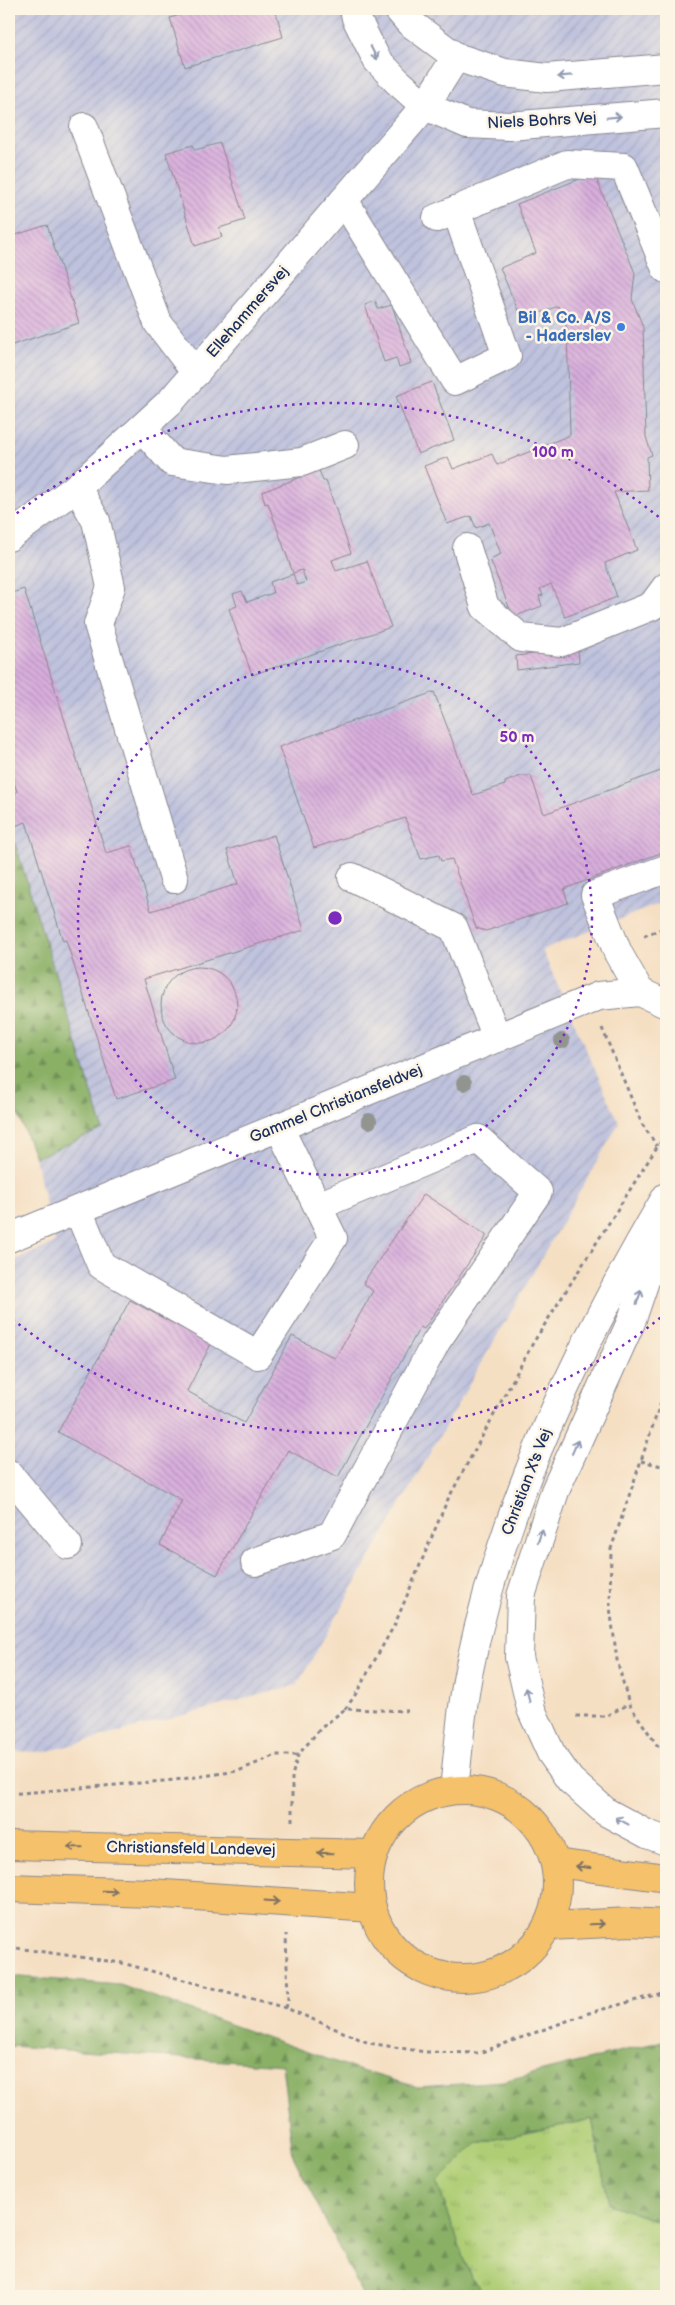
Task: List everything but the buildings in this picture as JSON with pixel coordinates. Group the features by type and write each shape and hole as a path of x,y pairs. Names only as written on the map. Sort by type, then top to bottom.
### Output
{"main road":[{"path":"454,1789 493,1794 511,1802 526,1813 539,1828 550,1845 556,1863 557,1895 548,1926 538,1942 525,1956 509,1966 482,1976 454,1978 418,1967 402,1956 389,1942 379,1926 372,1908 369,1881 373,1854 391,1822 404,1810 428,1796 454,1789"},
{"name":"Christiansfeld Landevej","path":"9,1845 373,1854"},
{"path":"556,1863 666,1878"},
{"path":"9,1888 150,1893 372,1908"},
{"path":"548,1926 631,1922 666,1924"}],"street":[{"name":"Niels Bohrs Vej","path":"354,9 356,18 377,60 397,81 425,106 467,124 509,126 666,113"},
{"path":"398,9 409,22 456,57 505,73 547,78 666,68"},
{"name":"Ellehammersvej","path":"9,537 77,488 171,401 425,106 456,57"},
{"path":"84,127 158,323 196,372"},
{"path":"344,200 455,381 507,356 446,214 567,164 624,167 666,269"},
{"path":"142,428 172,462 227,470 302,462 345,444"},
{"path":"77,488 96,521 111,586 98,624 174,879"},
{"path":"466,548 485,607 521,638 562,642 652,606 666,587"},
{"path":"666,868 595,895 618,953 640,992 666,1004"},
{"path":"352,877 454,928 497,1038"},
{"name":"Gammel Christiansfeldvej","path":"9,1238 599,996 640,992"},
{"path":"78,1210 101,1265 258,1355 333,1238 279,1127"},
{"path":"255,1562 332,1535 436,1342 538,1192 478,1139 318,1206"},
{"name":"Christian X's Vej","path":"454,1789 469,1667 491,1579 524,1485 562,1395 600,1316 666,1197"},
{"path":"666,1218 631,1322 555,1491 521,1596 519,1657 532,1708 551,1753 570,1780 606,1812 647,1834 666,1841"},
{"path":"9,1474 68,1545"}],"path":[{"path":"292,1822 292,1776 298,1755 321,1728 345,1709 354,1697 395,1624 447,1501 533,1343 657,1146 666,1135"},
{"path":"666,1386 611,1550 610,1607 617,1660 629,1704 657,1746 666,1752"},
{"path":"641,1461 666,1467"},
{"path":"576,1716 606,1716 629,1704"},
{"path":"345,1709 411,1712"},
{"path":"9,1794 175,1780 238,1770 276,1755 298,1755"},
{"path":"286,1932 288,2000 286,2008"},
{"path":"9,1947 122,1963 286,2008 369,2043 425,2052 479,2053 526,2038 589,2013 666,1992"}],"shaded area":[{"path":"9,9 666,9 666,901 542,950 619,1123 297,1685 45,1752 9,1751 9,1263 55,1243 35,1158 103,1129 15,843 9,842"}],"green space":[{"path":"9,842 15,843 103,1129 35,1158 9,1091"},
{"path":"9,1976 120,1985 358,2070 418,2087 503,2081 666,2040 666,2224 609,2204 592,2119 477,2143 437,2183 471,2278 487,2296 363,2296 293,2156 282,2065 9,2046"},
{"path":"592,2119 609,2204 666,2224 666,2296 487,2296 471,2278 437,2183 477,2143"}],"place":[{"name":"Bil & Co. A/S - Haderslev","path":"621,327"}]}
